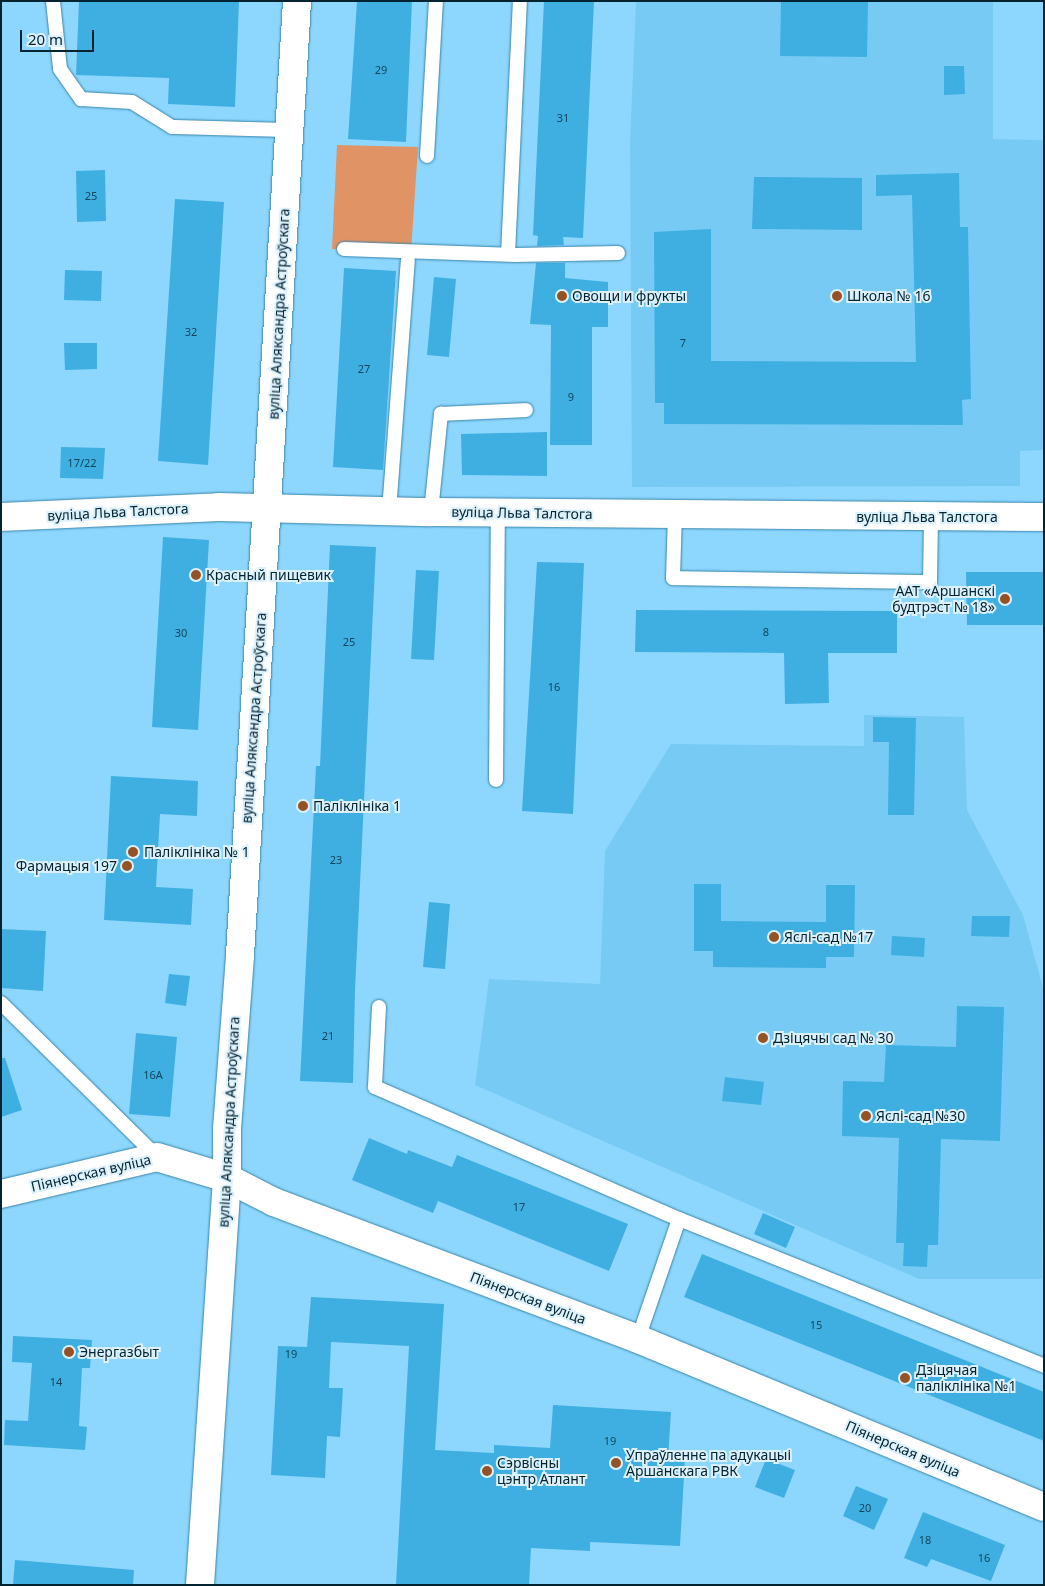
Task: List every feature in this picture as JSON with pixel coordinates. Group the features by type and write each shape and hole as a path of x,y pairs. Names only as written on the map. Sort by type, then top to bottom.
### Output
{"street":[{"name":"вуліца Аляксандра Астроўскага","path":"200,1585 226,1178 226,1129 240,955 297,1"},
{"name":"вуліца Льва Талстога","path":"1,517 220,507 389,512 931,518 1044,517"},
{"name":"Піянерская вуліца","path":"1,1194 157,1157 226,1178 274,1202 638,1339 1044,1507"}],"lane":[{"path":"53,1 60,69 81,99 132,102 172,127 289,130"},
{"path":"427,156 436,1"},
{"path":"508,254 520,1"},
{"path":"344,249 508,254 618,253"},
{"path":"389,512 408,261"},
{"path":"431,512 441,414 526,410"},
{"path":"496,780 498,512"},
{"path":"675,514 673,578 930,582 931,518"},
{"path":"1,1003 157,1157"},
{"path":"378,1007 375,1087 679,1219 1044,1366"},
{"path":"638,1339 679,1219"}],"shaded area":[{"name":"Школа № 16","path":"636,1 993,1 993,139 1044,140 1044,450 1020,451 1020,486 632,487 630,143"},
{"path":"337,145 418,147 411,252 332,249"},
{"name":"Дзіцячы сад № 30","path":"864,715 964,717 967,810 1023,915 1044,991 1042,1279 919,1279 475,1085 489,979 600,984 605,851 671,744 864,746"}],"building":[{"path":"79,1 239,1 235,107 168,104 169,78 76,75"},
{"path":"357,1 412,1 406,142 348,139"},
{"path":"544,1 594,1 583,238 563,237 564,245 537,246 538,236 533,235"},
{"path":"781,1 868,1 867,57 780,56"},
{"path":"944,66 964,66 965,94 944,95"},
{"path":"105,170 106,221 77,222 76,171"},
{"path":"959,173 960,227 968,227 971,399 962,400 963,425 664,424 664,403 655,403 654,232 711,229 711,361 916,362 912,195 876,196 876,175"},
{"path":"754,177 862,178 862,230 752,229"},
{"path":"175,199 224,202 208,465 158,461"},
{"path":"536,263 565,263 565,278 608,282 608,327 592,327 592,445 550,445 551,325 530,324"},
{"path":"344,268 396,271 383,470 333,467"},
{"path":"65,270 102,271 101,301 64,300"},
{"path":"434,277 456,279 449,357 427,355"},
{"path":"64,343 97,343 97,369 65,370"},
{"path":"547,432 547,476 462,475 461,434"},
{"path":"61,447 105,448 103,479 60,478"},
{"path":"163,537 209,540 198,730 152,727"},
{"path":"330,545 376,547 355,990 353,1083 300,1081 316,766 320,766"},
{"path":"537,562 584,563 573,814 522,811"},
{"path":"416,570 439,571 434,660 411,659"},
{"name":"ААТ «Аршанскі будтрэст № 18»","path":"966,572 1044,572 1044,625 967,625"},
{"path":"636,610 897,611 897,653 828,653 829,703 785,704 784,653 635,652"},
{"path":"873,717 916,718 914,815 888,815 889,742 873,742"},
{"name":"Паліклініка № 1","path":"111,776 198,781 197,816 160,814 156,887 193,889 191,925 104,920"},
{"name":"Яслі-сад №17","path":"694,884 721,884 721,921 826,922 826,885 855,885 854,957 826,957 826,968 713,967 713,951 694,951"},
{"path":"429,902 450,904 445,969 423,967"},
{"path":"972,916 1010,916 1009,937 971,936"},
{"path":"1,929 46,931 43,991 1,988"},
{"path":"892,936 925,938 924,957 891,955"},
{"path":"169,974 190,976 186,1006 165,1003"},
{"name":"Яслі-сад №30","path":"957,1006 1004,1007 1000,1141 941,1139 938,1245 928,1245 927,1267 903,1266 904,1243 896,1243 899,1138 842,1136 843,1081 884,1082 886,1045 956,1047"},
{"path":"136,1033 177,1037 170,1117 129,1114"},
{"path":"1,1058 5,1058 22,1110 1,1117"},
{"path":"725,1077 764,1082 761,1105 722,1101"},
{"path":"369,1138 407,1154 408,1150 452,1167 457,1155 628,1224 609,1271 438,1201 433,1213 352,1180"},
{"path":"763,1213 795,1227 786,1248 754,1234"},
{"path":"702,1254 1044,1392 1044,1441 684,1297"},
{"path":"311,1297 444,1304 435,1450 494,1453 494,1445 550,1448 553,1405 671,1412 668,1458 685,1459 680,1546 590,1542 590,1551 531,1548 529,1585 396,1585 409,1346 331,1342 329,1388 343,1388 340,1437 327,1436 325,1478 271,1475 278,1346 307,1347"},
{"path":"13,1336 92,1340 90,1368 82,1368 79,1426 87,1427 85,1450 4,1445 5,1420 28,1421 32,1363 12,1362"},
{"path":"766,1459 795,1470 784,1498 755,1487"},
{"path":"856,1486 888,1499 874,1530 843,1516"},
{"path":"923,1512 1005,1545 991,1581 931,1559 927,1567 904,1558"},
{"path":"15,1560 134,1570 133,1585 13,1585"}],"place":[{"name":"Овощи и фрукты","path":"562,296"},
{"name":"Школа № 16","path":"837,296"},
{"name":"Красный пищевик","path":"196,575"},
{"name":"ААТ «Аршанскі будтрэст № 18»","path":"1005,599"},
{"name":"Паліклініка 1","path":"303,806"},
{"name":"Паліклініка № 1","path":"133,852"},
{"name":"Фармацыя 197","path":"127,866"},
{"name":"Яслі-сад №17","path":"774,937"},
{"name":"Дзіцячы сад № 30","path":"763,1038"},
{"name":"Яслі-сад №30","path":"866,1116"},
{"name":"Энергазбыт","path":"69,1352"},
{"name":"Дзіцячая паліклініка №1","path":"905,1378"},
{"name":"Упраўленне па адукацыі Аршанскага РВК","path":"616,1463"},
{"name":"Сэрвісны цэнтр Атлант","path":"487,1471"}]}
